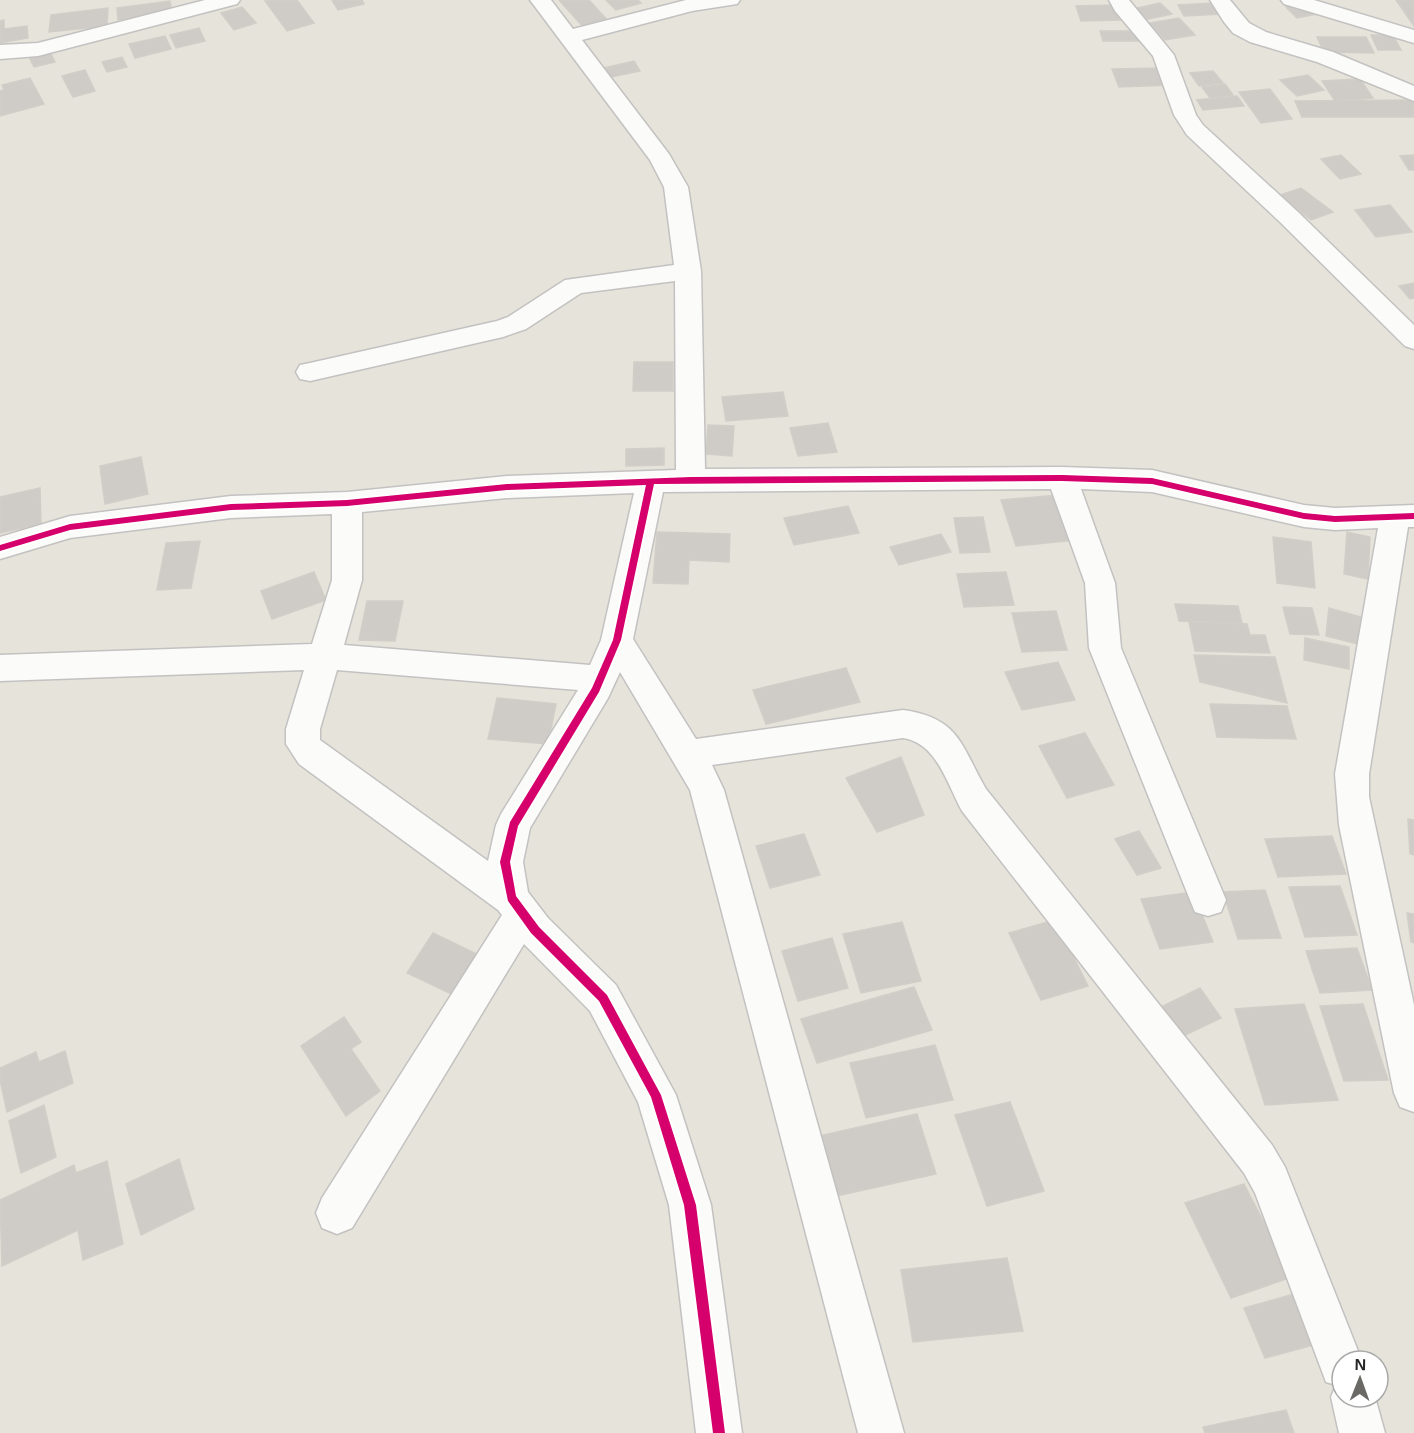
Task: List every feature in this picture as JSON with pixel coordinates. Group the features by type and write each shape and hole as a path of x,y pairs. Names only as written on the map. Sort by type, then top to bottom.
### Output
{"street":[{"path":"0,52 38,49 186,6 230,0"},
{"path":"540,0 661,159 676,187 688,271 691,480"},
{"path":"568,37 691,5 730,0"},
{"path":"1119,0 1122,8 1163,55 1185,115 1195,130 1289,217 1414,340"},
{"path":"1220,0 1236,23 1258,37 1325,57 1414,94"},
{"path":"1298,1 1384,26 1414,38"},
{"path":"310,372 502,328 517,323 574,286 688,271"},
{"path":"1062,478 1100,583 1105,648 1208,900"},
{"path":"0,548 70,527 231,507 347,503 507,487 691,480 1062,478 1152,481 1304,516 1335,519 1404,516 1352,774 1352,797 1356,825 1414,1093"},
{"path":"336,1213 517,906 505,862 513,825 600,679 617,640 651,482"},
{"path":"347,503 347,580 303,729 303,744 311,754 517,906 535,930 603,998 656,1095 690,1205 719,1433"},
{"path":"617,640 707,790 881,1433"},
{"path":"0,668 324,656 600,679"},
{"path":"687,754 903,724 929,729 940,737 974,800 1258,1159 1271,1181 1335,1349"},
{"path":"1356,1409 1362,1433"}],"building":[{"path":"297,0 314,23 287,31 265,1"},
{"path":"332,0 362,0 364,4 338,10"},
{"path":"559,0 589,0 610,23 585,29"},
{"path":"606,0 638,0 641,3 616,10"},
{"path":"1396,0 1414,0 1414,26"},
{"path":"170,1 172,12 118,20 117,8"},
{"path":"1160,3 1172,14 1144,20 1133,9"},
{"path":"1215,3 1222,14 1184,16 1178,5"},
{"path":"1305,4 1316,14 1297,18 1286,7"},
{"path":"1113,5 1120,20 1081,21 1076,6"},
{"path":"242,7 256,23 234,30 221,13"},
{"path":"108,8 107,26 49,32 51,15"},
{"path":"1179,18 1195,35 1165,40 1150,23"},
{"path":"4,20 4,29 27,26 28,38 0,43 0,21"},
{"path":"199,28 205,41 176,48 170,35"},
{"path":"1100,31 1136,31 1140,41 1103,41"},
{"path":"1371,35 1393,35 1401,50 1378,50"},
{"path":"165,36 171,49 135,58 129,44"},
{"path":"1317,37 1366,37 1374,53 1324,52"},
{"path":"50,52 55,62 34,67 29,57"},
{"path":"122,57 127,67 107,72 102,62"},
{"path":"634,61 640,71 611,77 604,68"},
{"path":"1162,68 1170,85 1119,87 1112,69"},
{"path":"85,70 95,91 73,97 62,76"},
{"path":"1213,71 1223,83 1199,86 1190,73"},
{"path":"1308,75 1324,90 1297,96 1280,80"},
{"path":"30,78 44,104 0,116 0,91 4,90 2,85"},
{"path":"1360,79 1373,98 1335,101 1322,81"},
{"path":"1225,84 1233,95 1210,98 1202,87"},
{"path":"1270,89 1292,119 1261,123 1239,92"},
{"path":"1237,96 1244,106 1203,110 1197,100"},
{"path":"1414,100 1414,117 1302,117 1295,101"},
{"path":"1341,155 1361,174 1340,179 1321,159"},
{"path":"1414,155 1414,170 1409,170 1400,156"},
{"path":"1301,188 1333,212 1311,220 1280,195"},
{"path":"1390,205 1412,232 1376,237 1355,210"},
{"path":"1414,283 1414,298 1410,299 1399,286"},
{"path":"634,362 673,362 673,391 633,391"},
{"path":"783,392 788,416 726,421 722,397"},
{"path":"828,423 837,452 798,456 790,428"},
{"path":"708,425 734,426 732,456 706,454"},
{"path":"664,448 664,465 626,466 626,449"},
{"path":"141,457 148,494 105,504 100,466"},
{"path":"40,488 41,524 0,533 0,497"},
{"path":"1058,495 1075,540 1016,546 1001,500"},
{"path":"848,506 859,533 794,545 784,518"},
{"path":"983,517 990,552 960,553 954,518"},
{"path":"657,532 730,534 729,562 689,560 688,584 653,583"},
{"path":"1347,532 1370,537 1368,579 1344,574"},
{"path":"941,534 951,552 899,565 890,547"},
{"path":"1273,537 1311,542 1315,588 1277,583"},
{"path":"200,541 191,588 157,590 166,543"},
{"path":"314,572 326,600 272,619 261,591"},
{"path":"1006,572 1014,605 964,607 957,574"},
{"path":"367,601 403,601 395,641 359,640"},
{"path":"1175,604 1238,606 1242,623 1179,621"},
{"path":"1283,607 1312,608 1319,635 1290,634"},
{"path":"1329,608 1361,617 1358,644 1326,636"},
{"path":"1056,611 1067,650 1022,652 1012,613"},
{"path":"1189,622 1247,624 1250,635 1265,635 1270,653 1195,651"},
{"path":"1305,638 1349,647 1349,669 1304,660"},
{"path":"1194,655 1275,657 1287,703 1200,682"},
{"path":"1058,662 1075,700 1022,710 1005,672"},
{"path":"846,668 860,702 766,724 753,690"},
{"path":"497,698 556,704 548,744 488,739"},
{"path":"1210,704 1287,706 1296,739 1217,737"},
{"path":"1085,733 1114,785 1067,798 1039,746"},
{"path":"901,757 924,815 877,832 846,778"},
{"path":"1408,819 1414,820 1414,855 1410,854"},
{"path":"1139,831 1161,868 1137,875 1115,839"},
{"path":"804,834 820,875 770,888 756,846"},
{"path":"1332,836 1346,874 1278,877 1265,839"},
{"path":"1340,886 1357,935 1305,937 1289,887"},
{"path":"1265,890 1281,938 1238,939 1223,892"},
{"path":"1193,892 1213,942 1160,949 1141,899"},
{"path":"1407,913 1414,914 1414,943 1411,942"},
{"path":"1055,920 1088,986 1041,1000 1009,933"},
{"path":"902,922 921,981 861,993 843,934"},
{"path":"433,933 485,958 460,998 407,973"},
{"path":"832,938 848,988 798,1001 782,951"},
{"path":"1357,948 1372,990 1320,993 1306,951"},
{"path":"914,987 932,1030 817,1063 801,1019"},
{"path":"1200,988 1221,1018 1179,1038 1159,1008"},
{"path":"1304,1004 1338,1100 1265,1105 1235,1009"},
{"path":"1363,1004 1388,1080 1344,1081 1320,1006"},
{"path":"344,1017 361,1042 351,1049 380,1091 346,1116 301,1046"},
{"path":"935,1045 953,1100 866,1118 850,1063"},
{"path":"65,1051 73,1083 7,1112 0,1080 0,1068 36,1052 39,1062"},
{"path":"1010,1102 1044,1191 987,1206 955,1115"},
{"path":"44,1105 56,1157 21,1173 9,1121"},
{"path":"917,1114 936,1174 836,1196 819,1136"},
{"path":"179,1159 194,1209 141,1235 126,1184"},
{"path":"107,1161 123,1244 83,1260 78,1230 2,1266 0,1200 74,1165 76,1173"},
{"path":"1244,1184 1292,1277 1231,1298 1185,1203"},
{"path":"1007,1258 1023,1331 913,1342 901,1270"},
{"path":"1294,1294 1317,1344 1265,1358 1244,1308"},
{"path":"1286,1410 1294,1433 1205,1433 1203,1427"}],"cycle path":[{"path":"0,548 70,527 231,507 347,503 507,487 691,480 1062,478 1152,481 1304,516 1335,519 1414,516"},
{"path":"651,481 617,640 596,689 513,825 505,862 511,898 535,930 603,998 656,1095 690,1205 719,1433"}]}
